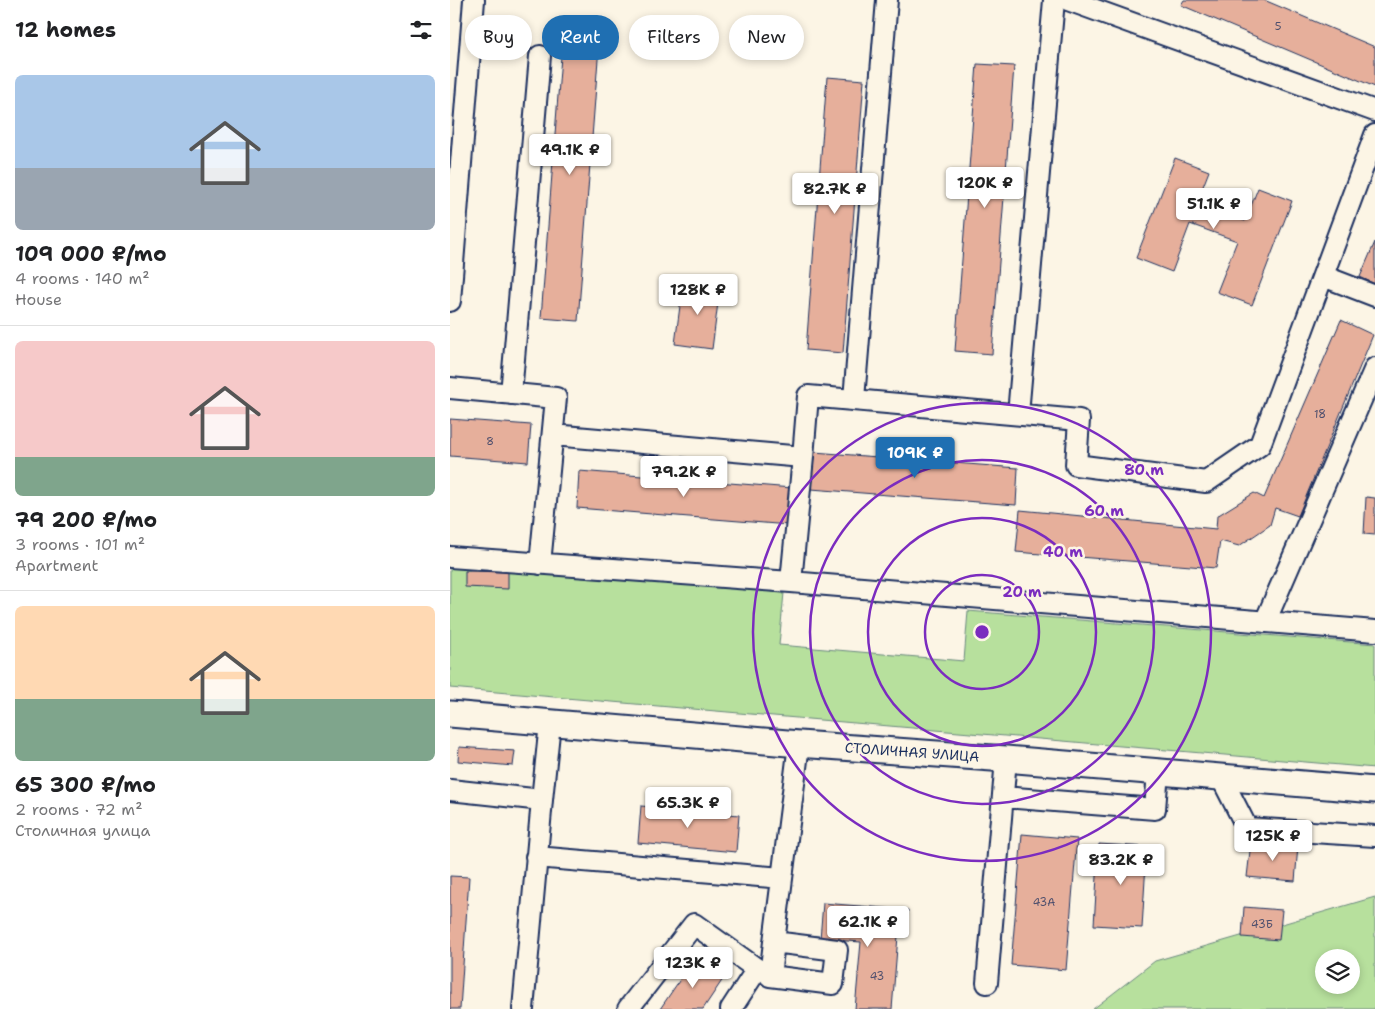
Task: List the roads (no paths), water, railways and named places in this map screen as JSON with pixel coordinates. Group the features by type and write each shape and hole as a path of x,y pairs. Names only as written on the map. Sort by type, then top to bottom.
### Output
{"main road":[{"name":"СТОЛИЧНАЯ УЛИЦА","path":"450,714 1375,790"}],"lane":[{"path":"450,301 474,0"},
{"path":"854,399 887,0"},
{"path":"1018,414 1054,0"},
{"path":"1068,0 1375,111"},
{"path":"511,394 540,56"},
{"path":"791,582 808,396 1079,420 1076,465 1206,482 1260,445 1375,135"},
{"path":"1323,276 1375,296"},
{"path":"1265,622 1375,368"},
{"path":"450,388 556,398 540,564"},
{"path":"553,435 803,457"},
{"path":"450,557 791,582 1375,631"},
{"path":"523,1009 550,723"},
{"path":"731,1009 764,966 774,942 799,744"},
{"path":"988,983 1006,759"},
{"path":"1003,797 1155,809 1158,772"},
{"path":"1221,777 1247,828 1375,836"},
{"path":"450,790 542,800"},
{"path":"536,857 782,878"},
{"path":"628,1009 694,924 764,966 770,976 833,984 837,950 774,942"}]}
